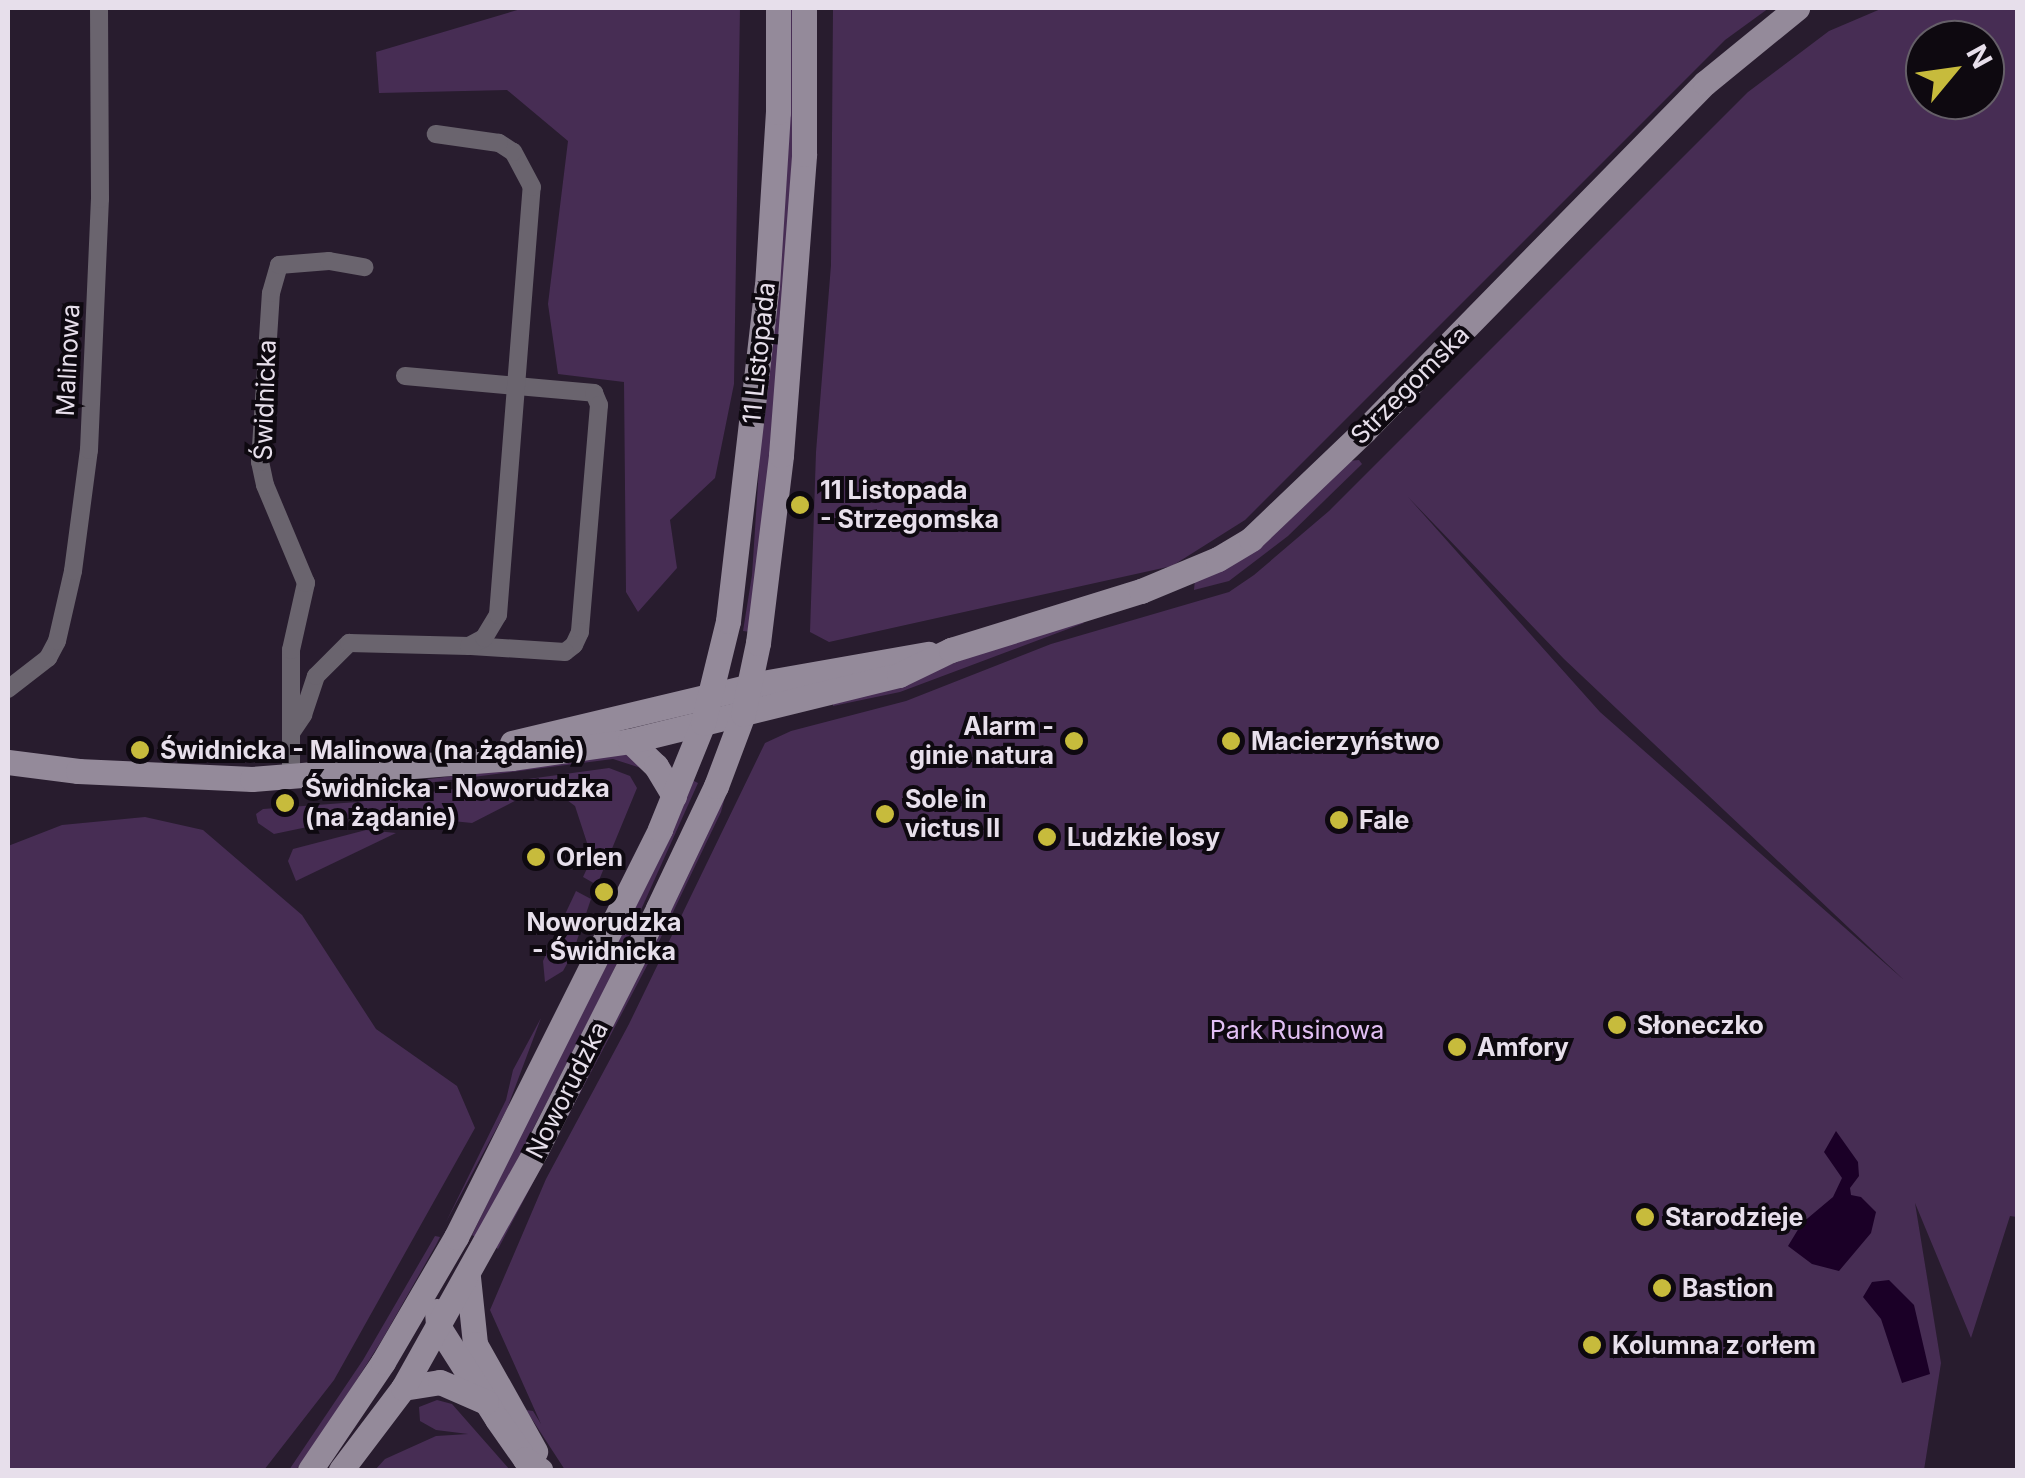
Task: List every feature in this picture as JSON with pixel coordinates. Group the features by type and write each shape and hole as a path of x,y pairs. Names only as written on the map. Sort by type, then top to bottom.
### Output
{"main road":[{"name":"11 Listopada","path":"712,695 728,621 767,286 778,112 778,8"},
{"name":"11 Listopada","path":"751,686 781,455 804,154 804,8"},
{"name":"Strzegomska","path":"751,686 951,650 1141,591 1218,559 1251,538 1442,354 1705,83 1797,8"},
{"path":"760,635 800,676"},
{"name":"Strzegomska","path":"704,723 899,676 951,650"},
{"path":"425,765 751,686"},
{"name":"Noworudzka","path":"341,1470 403,1388 468,1277 658,908 716,786 751,686"},
{"name":"Noworudzka","path":"310,1470 434,1276 674,796 712,695"},
{"path":"8,762 130,775 291,778 630,741 704,723"},
{"path":"630,741 656,766 674,796"},
{"path":"434,1276 438,1326 525,1458 541,1470"},
{"path":"468,1277 475,1344 514,1409 541,1470"},
{"path":"401,1333 438,1326 475,1344"},
{"path":"403,1388 440,1382 486,1402"}],"street":[{"name":"Malinowa","path":"8,689 48,658 57,640 73,572 88,450 100,199 99,8"},
{"path":"436,134 499,143 520,161 532,187 498,616 484,638 469,646"},
{"name":"Świdnicka","path":"291,778 290,650 306,584 264,485 260,462 271,293 279,265 329,261 364,266"},
{"name":"Świdnicka","path":"291,733 303,714 316,676 348,643 565,652 580,632 599,406 594,393 406,376"}],"green space":[{"path":"524,8 740,8 734,384 715,478 670,520 677,568 638,612 626,592 624,382 558,374 548,304 568,141 507,90 379,93 376,52"},
{"path":"789,8 795,8 796,99 779,366 751,632 743,631 752,575"},
{"path":"833,8 1769,8 1725,40 1245,520 1172,566 829,642 810,632 816,452 831,265"},
{"name":"Park Rusinowa","path":"1883,8 2017,8 2017,1217 2010,1216 1971,1338 1915,1203 1941,1363 1924,1470 565,1470 526,1410 533,1411 541,1424 490,1310 546,1179 629,1024 765,743 791,731 906,701 1051,644 1229,592 1329,511 1748,92 1829,31","holes":["1408,497 1564,659 1904,980 1600,712"]},
{"path":"1359,460 1362,464 1288,536 1229,581 1194,590 1195,579 1347,461"},
{"path":"1074,616 1084,623 900,692 833,706 833,702 903,683"},
{"path":"631,756 641,768 613,759 341,794 337,791"},
{"path":"609,768 630,776 637,788 597,885 583,877 592,858 575,806 555,791 534,791 472,823 374,813 274,834 258,823 256,814 263,809 357,802"},
{"path":"692,780 698,783 608,983 477,1238 472,1235"},
{"path":"726,793 721,812 650,960 498,1249 495,1247"},
{"path":"145,817 203,830 302,915 376,1029 457,1086 475,1128 334,1380 264,1470 8,1470 8,846 62,825"},
{"path":"366,830 396,833 296,881 288,861 293,849"},
{"path":"576,891 591,899 572,955 563,971 545,982 543,961"},
{"path":"541,1018 507,1109 446,1222 506,1100 513,1070"},
{"path":"435,1236 440,1237 382,1340 325,1430 296,1470 289,1470 363,1360"},
{"path":"437,1400 452,1404 510,1470 375,1470 385,1459 436,1436 468,1434 436,1430 420,1421 419,1407"}],"shaded area":[{"path":"1836,1131 1858,1162 1859,1176 1850,1188 1851,1195 1861,1197 1876,1212 1871,1233 1839,1271 1812,1264 1788,1246 1802,1223 1833,1197 1842,1178 1824,1152"},
{"path":"1889,1280 1914,1305 1930,1374 1902,1383 1881,1319 1863,1297 1872,1282"}],"place":[{"name":"11 Listopada - Strzegomska","path":"800,505"},
{"name":"Alarm - ginie natura","path":"1074,741"},
{"name":"Macierzyństwo","path":"1231,741"},
{"name":"Świdnicka - Malinowa (na żądanie)","path":"140,750"},
{"name":"Świdnicka - Noworudzka (na żądanie)","path":"285,803"},
{"name":"Sole in victus II","path":"885,814"},
{"name":"Fale","path":"1339,820"},
{"name":"Ludzkie losy","path":"1047,837"},
{"name":"Orlen","path":"536,857"},
{"name":"Noworudzka - Świdnicka","path":"604,892"},
{"name":"Słoneczko","path":"1617,1025"},
{"name":"Amfory","path":"1457,1047"},
{"name":"Starodzieje","path":"1645,1217"},
{"name":"Bastion","path":"1662,1288"},
{"name":"Kolumna z orłem","path":"1592,1345"}]}
